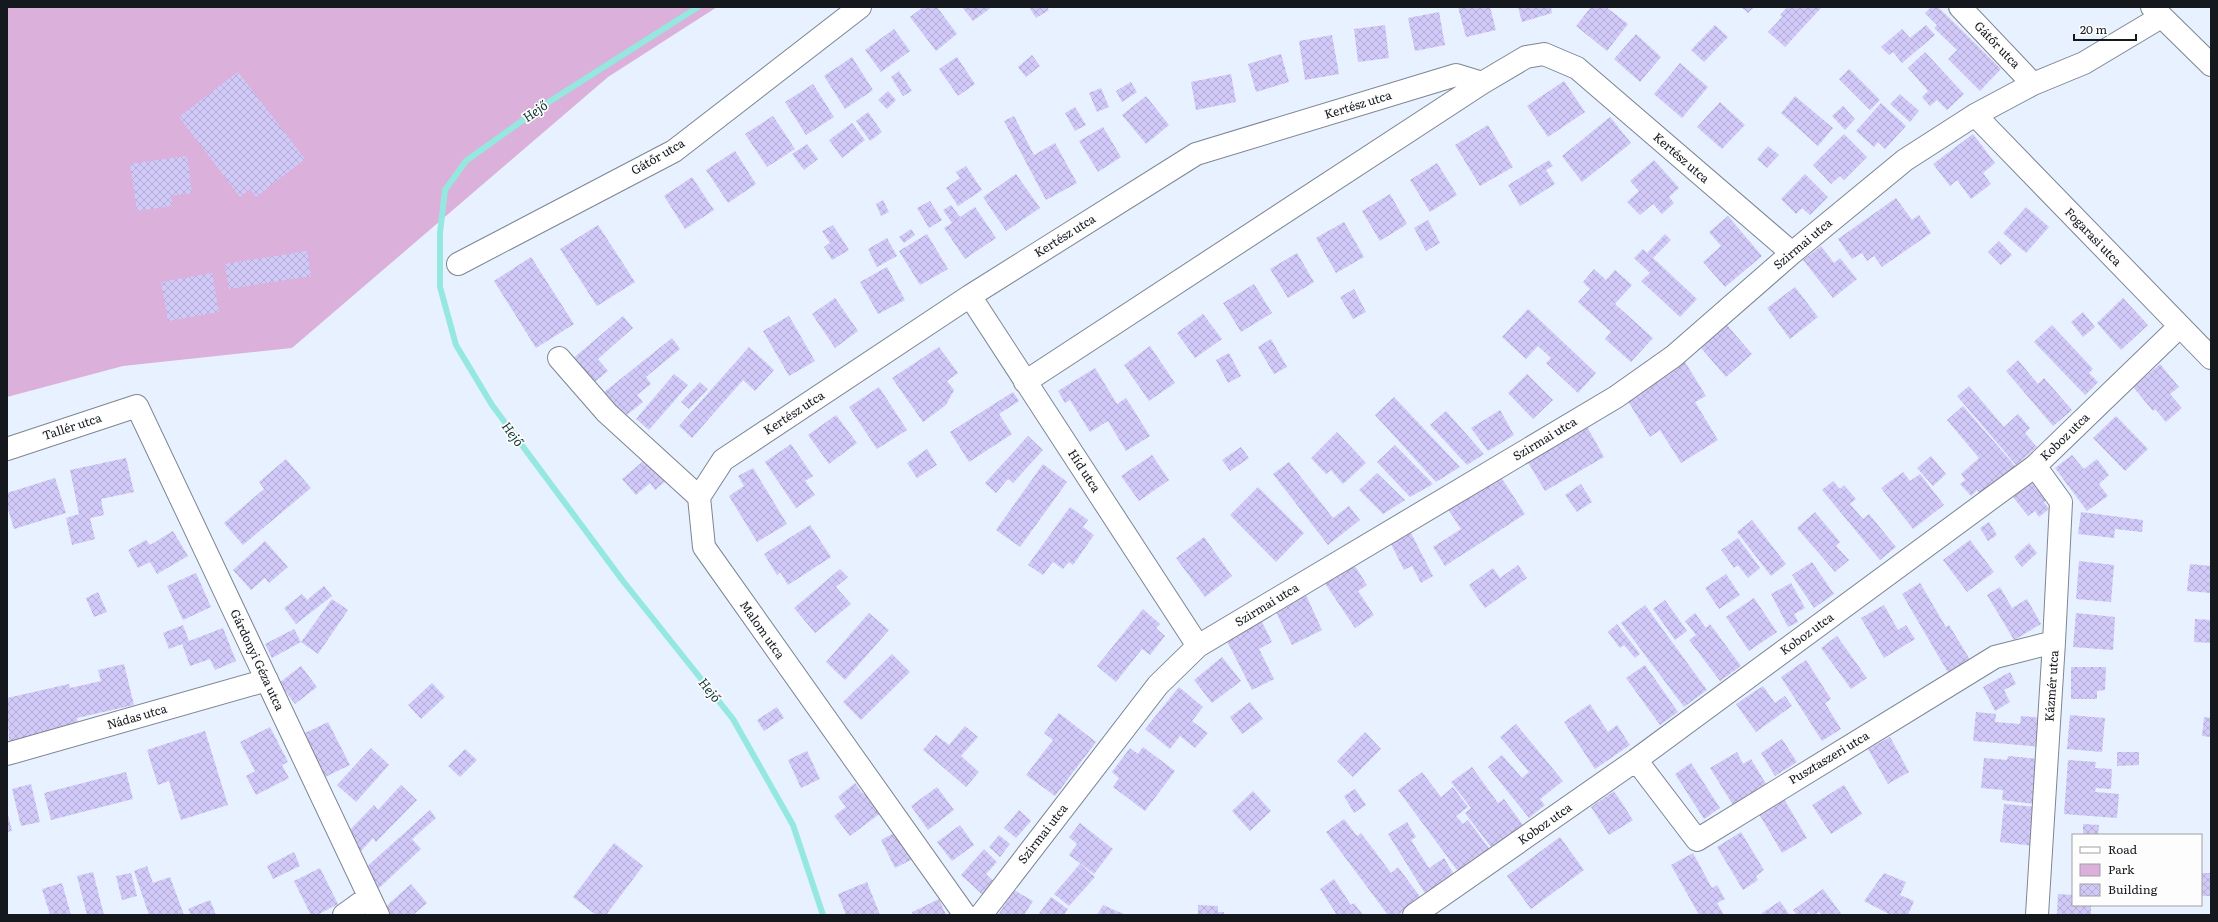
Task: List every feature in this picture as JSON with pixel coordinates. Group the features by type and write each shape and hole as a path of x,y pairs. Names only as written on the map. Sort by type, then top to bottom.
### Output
{"street":[{"name":"Gátőr utca","path":"458,264 674,151 860,7"},
{"name":"Gátőr utca","path":"1960,7 2033,84"},
{"name":"Szirmai utca","path":"981,915 1158,685 1198,646 1616,397 1674,356 1792,253 1905,160 1975,115 2033,84 2084,63 2157,12"},
{"path":"2157,12 2211,65"},
{"name":"Kertész utca","path":"1025,382 1482,83 1526,58 1544,54 1577,68 1792,253"},
{"name":"Kertész utca","path":"699,497 723,460 970,296 1196,154 1456,75 1482,83"},
{"name":"Fogarasi utca","path":"1975,115 2211,358"},
{"name":"Híd utca","path":"970,296 1198,646"},
{"name":"Koboz utca","path":"1414,915 1636,760 2035,466 2180,326"},
{"path":"559,358 607,413 699,497"},
{"name":"Tallér utca","path":"7,449 137,406"},
{"name":"Gárdonyi Géza utca","path":"137,406 373,906"},
{"name":"Kázmér utca","path":"2035,466 2061,502 2037,915"},
{"name":"Malom utca","path":"699,497 704,547 965,915"},
{"name":"Pusztaszeri utca","path":"1636,760 1697,840 1995,657 2054,642"},
{"name":"Nádas utca","path":"7,754 267,680"},
{"path":"344,915 373,906"}],"green space":[{"path":"7,7 717,7 608,77 292,348 123,366 7,397"}],"building":[{"path":"923,7 937,7 957,34 936,51 910,17"},
{"path":"962,7 992,7 973,21"},
{"path":"1029,7 1047,7 1049,10 1036,18"},
{"path":"1458,7 1490,7 1496,30 1466,37"},
{"path":"1518,7 1551,7 1552,13 1522,22"},
{"path":"1591,7 1606,7 1628,24 1607,51 1576,26"},
{"path":"1741,7 1754,7 1748,13"},
{"path":"1787,7 1822,7 1785,47 1768,32 1782,17 1780,15"},
{"path":"1931,7 1938,7 2001,69 1980,91 1948,59 1957,50 1934,28 1937,25 1925,13"},
{"path":"1439,12 1445,45 1415,51 1408,18"},
{"path":"1385,25 1389,58 1358,62 1354,29"},
{"path":"1715,25 1728,37 1704,62 1691,50"},
{"path":"1926,25 1935,35 1902,63 1893,52 1889,55 1881,47 1902,29 1910,38"},
{"path":"894,29 910,51 881,72 865,50"},
{"path":"1636,34 1661,57 1640,82 1614,59"},
{"path":"1332,35 1339,74 1305,80 1299,41"},
{"path":"1925,52 1964,94 1947,110 1937,100 1930,106 1922,97 1928,91 1908,68"},
{"path":"1281,54 1289,82 1256,92 1248,64"},
{"path":"1032,55 1040,66 1026,77 1018,67"},
{"path":"852,57 873,90 845,109 824,76"},
{"path":"957,57 975,84 958,96 939,69"},
{"path":"1680,63 1708,87 1682,118 1654,94"},
{"path":"1849,69 1880,100 1870,110 1839,79"},
{"path":"899,71 912,91 903,96 891,77"},
{"path":"238,72 305,159 256,197 250,189 240,197 179,117"},
{"path":"1231,74 1236,102 1196,110 1191,82"},
{"path":"1564,81 1585,112 1548,137 1527,106"},
{"path":"1131,82 1137,92 1122,102 1116,91"},
{"path":"813,84 834,117 806,135 785,102"},
{"path":"1101,88 1109,107 1097,112 1089,93"},
{"path":"888,91 896,100 887,109 878,100"},
{"path":"1900,94 1919,111 1910,122 1890,104"},
{"path":"1146,96 1169,125 1146,144 1122,115"},
{"path":"1795,96 1833,128 1818,146 1781,113"},
{"path":"1720,102 1745,125 1722,149 1697,127"},
{"path":"1881,103 1906,126 1885,149 1878,142 1874,147 1856,131"},
{"path":"1843,106 1855,119 1845,130 1832,116"},
{"path":"1075,107 1086,125 1075,131 1065,113"},
{"path":"868,112 882,132 870,141 856,121"},
{"path":"773,116 795,149 767,167 745,134"},
{"path":"1014,116 1034,155 1055,143 1077,183 1046,200 1004,121"},
{"path":"1610,117 1631,143 1582,182 1562,156"},
{"path":"852,123 865,140 842,158 829,140"},
{"path":"1488,125 1513,167 1480,186 1455,145"},
{"path":"1103,127 1121,157 1098,172 1079,141"},
{"path":"1844,134 1867,157 1844,180 1840,176 1831,184 1813,165"},
{"path":"1973,134 1995,163 1983,173 1991,184 1971,199 1957,180 1950,186 1933,164"},
{"path":"807,144 818,159 804,170 792,154"},
{"path":"1768,146 1779,155 1767,168 1757,159"},
{"path":"735,151 756,184 728,203 706,170"},
{"path":"187,156 192,193 171,196 172,206 137,211 130,164"},
{"path":"1549,160 1553,166 1546,170 1555,184 1520,206 1508,185"},
{"path":"1654,160 1679,188 1669,197 1674,203 1662,214 1653,204 1640,215 1627,202 1639,191 1630,181"},
{"path":"1437,163 1457,195 1430,212 1410,180"},
{"path":"966,166 982,190 958,206 946,188 960,178 956,172"},
{"path":"1016,174 1040,208 1006,231 983,197"},
{"path":"1805,174 1828,197 1810,215 1802,208 1796,214 1781,199"},
{"path":"692,177 714,210 685,229 664,196"},
{"path":"1390,194 1407,224 1380,241 1362,211"},
{"path":"1896,198 1912,220 1919,215 1931,233 1882,267 1874,256 1867,261 1862,253 1852,259 1838,239"},
{"path":"883,200 889,212 881,216 876,204"},
{"path":"930,201 942,220 929,228 917,208"},
{"path":"951,205 960,217 975,207 996,238 965,259 944,228 952,223 943,210"},
{"path":"2026,207 2049,227 2026,253 2003,233"},
{"path":"1728,216 1762,256 1725,287 1703,262 1721,246 1709,232"},
{"path":"1428,220 1440,243 1426,251 1414,228"},
{"path":"1344,222 1364,257 1336,273 1316,238"},
{"path":"598,225 635,282 597,306 560,249"},
{"path":"833,225 849,250 832,260 824,247 830,243 822,231"},
{"path":"911,229 915,235 904,243 899,237"},
{"path":"927,234 948,269 920,285 899,251"},
{"path":"1665,234 1671,240 1653,258 1697,299 1680,317 1641,281 1650,273 1634,258 1643,249 1647,253"},
{"path":"887,238 897,256 877,267 868,249"},
{"path":"1999,241 2012,255 2001,265 1988,252"},
{"path":"1821,246 1834,263 1840,258 1857,279 1833,298 1803,260"},
{"path":"307,251 311,276 229,289 225,264"},
{"path":"1297,253 1314,282 1288,298 1270,269"},
{"path":"531,257 574,324 536,348 494,281"},
{"path":"887,267 905,300 878,314 860,282"},
{"path":"1594,269 1606,280 1615,270 1632,285 1615,304 1653,338 1631,362 1605,339 1611,332 1578,302 1590,289 1583,282"},
{"path":"212,273 219,312 168,321 161,282"},
{"path":"1254,284 1272,313 1241,332 1223,303"},
{"path":"1795,287 1818,317 1790,339 1767,308"},
{"path":"1354,289 1366,312 1353,319 1340,297"},
{"path":"835,298 858,331 835,348 812,314"},
{"path":"2123,298 2148,325 2121,350 2097,323"},
{"path":"1528,309 1596,373 1578,393 1546,363 1551,358 1538,346 1526,359 1502,337"},
{"path":"2083,312 2095,327 2083,337 2071,322"},
{"path":"1203,314 1222,339 1195,358 1177,333"},
{"path":"623,316 633,328 598,359 608,371 591,385 570,361"},
{"path":"789,316 815,361 789,376 763,331"},
{"path":"1727,325 1752,354 1726,377 1701,348"},
{"path":"2052,325 2093,369 2089,373 2098,382 2085,395 2034,342"},
{"path":"672,338 680,349 646,377 651,384 637,395 643,402 623,418 603,393"},
{"path":"1271,339 1287,367 1274,374 1258,347"},
{"path":"1150,346 1175,383 1149,401 1124,365"},
{"path":"749,347 774,370 755,391 743,380 692,438 679,426"},
{"path":"939,347 958,373 947,381 954,390 946,405 923,422 892,378"},
{"path":"1229,353 1241,376 1228,383 1216,360"},
{"path":"2018,360 2038,384 2044,378 2072,410 2053,426 2006,371"},
{"path":"1685,362 1706,396 1695,402 1718,440 1681,463 1660,430 1650,437 1626,398"},
{"path":"2160,364 2179,387 2170,394 2182,408 2166,422 2155,409 2153,411 2133,387"},
{"path":"1095,368 1117,404 1126,398 1150,436 1126,451 1108,421 1090,432 1070,400 1065,403 1058,391"},
{"path":"674,374 688,385 649,430 636,419"},
{"path":"1527,374 1553,400 1533,419 1508,393"},
{"path":"700,382 708,389 689,409 681,402"},
{"path":"1969,386 2004,427 2018,414 2030,428 2025,433 2037,447 2016,465 1957,396"},
{"path":"879,387 907,430 877,449 849,407"},
{"path":"1013,392 1019,401 999,414 1012,434 969,462 950,432"},
{"path":"1394,397 1460,467 1436,482 1375,415"},
{"path":"1963,406 2016,467 1982,497 1977,490 1971,496 1960,484 1965,480 1961,474 1979,458 1947,420"},
{"path":"1500,410 1514,435 1488,451 1471,428"},
{"path":"1446,411 1484,454 1467,465 1430,425"},
{"path":"836,415 857,443 829,464 808,435"},
{"path":"2116,416 2148,449 2125,471 2093,438"},
{"path":"1586,425 1604,457 1545,491 1526,459"},
{"path":"1337,432 1366,463 1343,484 1331,470 1326,474 1311,458"},
{"path":"1028,436 1043,450 1013,483 1008,479 996,493 985,483"},
{"path":"791,444 813,476 805,481 815,495 796,508 765,462"},
{"path":"1395,445 1433,484 1410,497 1377,462"},
{"path":"1241,447 1249,458 1230,471 1222,460"},
{"path":"927,449 937,465 917,478 907,463"},
{"path":"1152,455 1169,480 1139,501 1121,476"},
{"path":"2072,455 2084,469 2097,459 2109,475 2099,484 2108,496 2087,511 2055,468"},
{"path":"1931,456 1946,474 1933,486 1917,468"},
{"path":"648,457 667,480 655,490 650,483 636,495 622,479"},
{"path":"126,458 134,492 101,499 104,515 90,518 95,539 72,545 66,518 79,514 70,470"},
{"path":"286,459 311,488 243,545 224,523 264,489 259,482"},
{"path":"1289,462 1333,518 1349,506 1360,520 1328,545 1273,474"},
{"path":"1043,464 1067,482 1020,547 996,530"},
{"path":"753,468 787,524 757,542 729,496 744,486 738,476"},
{"path":"1903,472 1910,481 1920,474 1944,505 1913,529 1881,488"},
{"path":"1377,473 1405,500 1383,514 1359,490"},
{"path":"1499,474 1525,514 1445,566 1433,547 1461,529 1447,508"},
{"path":"55,478 66,513 14,529 7,506 7,493"},
{"path":"2037,478 2051,497 2044,502 2049,509 2039,517 2035,511 2028,516 2013,497"},
{"path":"1833,481 1840,489 1844,485 1856,499 1850,504 1863,519 1869,514 1896,547 1880,560 1822,490"},
{"path":"1581,484 1592,502 1577,512 1565,495"},
{"path":"1258,487 1304,533 1276,562 1230,515"},
{"path":"1070,507 1088,520 1083,527 1094,535 1073,565 1069,562 1063,569 1053,562 1043,575 1028,565"},
{"path":"1815,512 1840,542 1836,546 1849,560 1835,572 1797,528"},
{"path":"2081,512 2143,520 2142,532 2115,529 2114,538 2078,534"},
{"path":"1752,520 1786,564 1771,576 1737,532"},
{"path":"1989,522 1997,535 1988,541 1980,528"},
{"path":"810,525 831,557 788,585 780,572 777,575 764,554"},
{"path":"173,531 188,556 157,574 150,562 138,568 128,550 146,540 150,545"},
{"path":"1411,533 1433,576 1421,583 1412,566 1404,570 1391,544"},
{"path":"1204,537 1232,576 1205,597 1176,558"},
{"path":"1738,538 1760,568 1748,578 1738,565 1734,568 1721,550"},
{"path":"1970,540 1994,572 1967,592 1943,560"},
{"path":"265,541 288,567 269,583 265,578 251,590 233,570"},
{"path":"2029,543 2037,553 2022,567 2014,557"},
{"path":"1351,560 1367,585 1358,591 1374,615 1355,628 1322,579"},
{"path":"2079,561 2114,565 2111,602 2076,599"},
{"path":"1812,562 1834,594 1814,608 1792,575"},
{"path":"2190,564 2211,566 2211,593 2187,591"},
{"path":"1518,565 1527,578 1485,608 1469,585 1493,568 1500,578"},
{"path":"840,569 848,577 836,587 851,604 815,633 794,608"},
{"path":"196,573 211,607 183,620 167,586"},
{"path":"1726,574 1740,595 1719,609 1705,588"},
{"path":"1791,583 1805,608 1794,614 1798,622 1788,627 1771,594"},
{"path":"1920,583 1946,627 1949,625 1972,663 1950,676 1902,594"},
{"path":"324,586 332,596 296,624 284,608 302,594 307,600"},
{"path":"2000,587 2012,608 2027,599 2041,624 2014,640 1987,595"},
{"path":"98,592 107,612 94,617 86,598"},
{"path":"1305,593 1322,630 1292,645 1274,608"},
{"path":"1754,598 1777,632 1749,651 1726,617"},
{"path":"332,599 348,610 318,654 301,642"},
{"path":"1665,600 1687,631 1675,640 1653,609"},
{"path":"1645,605 1707,690 1684,707 1621,623"},
{"path":"1884,605 1898,630 1906,625 1915,639 1884,658 1861,618"},
{"path":"1143,609 1160,624 1156,628 1165,636 1150,655 1142,649 1116,682 1097,666"},
{"path":"869,613 889,630 845,680 826,662"},
{"path":"1695,613 1706,628 1710,624 1741,666 1720,681 1689,640 1696,635 1685,621"},
{"path":"2076,613 2115,617 2113,650 2073,647"},
{"path":"2195,619 2211,620 2211,643 2194,642"},
{"path":"1261,620 1272,642 1259,649 1274,679 1252,690 1226,639"},
{"path":"1617,624 1640,654 1635,658 1624,645 1620,648 1608,632"},
{"path":"183,625 189,641 223,628 236,661 215,670 210,659 190,666 182,644 169,649 163,633"},
{"path":"294,629 301,642 272,658 265,644"},
{"path":"1837,636 1867,678 1851,689 1821,648"},
{"path":"892,654 910,672 861,720 843,702"},
{"path":"1222,657 1241,681 1212,703 1194,680"},
{"path":"1806,660 1831,699 1825,703 1841,729 1822,741 1781,677"},
{"path":"124,664 134,705 77,718 78,723 9,742 7,698 69,684 70,688 101,681 98,670"},
{"path":"1645,665 1678,712 1660,725 1626,678"},
{"path":"301,666 317,687 295,704 279,683"},
{"path":"2071,667 2106,667 2105,690 2097,691 2097,699 2071,699"},
{"path":"2010,672 2016,684 2004,690 2010,702 1995,711 1983,687"},
{"path":"432,683 445,697 421,719 408,705"},
{"path":"1763,686 1775,703 1785,696 1792,706 1756,732 1736,704"},
{"path":"1179,687 1203,707 1192,721 1208,733 1195,748 1180,736 1170,749 1145,729"},
{"path":"1250,702 1263,719 1242,734 1230,717"},
{"path":"1590,704 1608,732 1617,725 1630,745 1595,769 1564,722"},
{"path":"777,707 784,718 764,731 757,720"},
{"path":"1976,712 1996,714 1995,722 2020,724 2021,716 2045,718 2042,747 1973,741"},
{"path":"1059,713 1096,742 1055,796 1026,775 1053,740 1044,733"},
{"path":"2070,715 2105,718 2102,752 2067,749"},
{"path":"2204,717 2211,718 2211,737 2202,736"},
{"path":"328,722 350,765 323,778 301,735"},
{"path":"1516,724 1563,781 1540,799 1545,805 1529,818 1488,767 1502,755 1522,778 1529,772 1500,737"},
{"path":"965,726 978,737 961,756 979,772 966,787 923,750 936,735 949,745"},
{"path":"270,727 288,762 282,765 289,778 256,795 246,776 255,771 240,742"},
{"path":"205,731 228,805 181,820 169,781 158,785 147,750"},
{"path":"1365,732 1381,749 1353,777 1337,761"},
{"path":"1890,737 1909,772 1888,784 1868,749"},
{"path":"1782,739 1797,762 1775,776 1761,753"},
{"path":"1143,747 1175,771 1145,811 1113,787 1119,778 1112,772 1130,748 1138,754"},
{"path":"371,748 389,765 356,802 337,785"},
{"path":"465,749 477,760 460,777 448,766"},
{"path":"807,751 820,779 801,788 788,760"},
{"path":"1737,752 1743,764 1751,759 1766,784 1733,805 1710,768"},
{"path":"2117,752 2139,752 2139,765 2117,766"},
{"path":"2008,756 2039,759 2035,804 2002,800 2003,790 1981,788 1984,758 2007,760"},
{"path":"2068,760 2096,762 2095,768 2112,769 2111,789 2096,788 2095,792 2119,794 2117,818 2064,814"},
{"path":"1691,763 1720,808 1704,819 1675,774"},
{"path":"1472,767 1498,803 1504,799 1525,828 1494,851 1465,813 1471,808 1451,782"},
{"path":"126,772 133,799 51,820 44,793"},
{"path":"1422,772 1441,797 1453,787 1468,807 1456,816 1463,824 1468,820 1491,851 1460,874 1398,790"},
{"path":"855,783 863,794 871,788 886,809 850,836 834,816 846,807 838,797"},
{"path":"31,784 40,822 21,826 12,789"},
{"path":"401,785 417,800 376,842 373,838 360,852 344,836 374,805 378,810"},
{"path":"1844,785 1862,814 1831,834 1812,805"},
{"path":"937,787 954,810 928,830 911,806"},
{"path":"1355,789 1366,805 1354,813 1344,796"},
{"path":"1253,791 1271,811 1250,831 1232,811"},
{"path":"1614,791 1633,820 1609,835 1591,807"},
{"path":"1784,799 1807,838 1782,853 1759,814"},
{"path":"2004,804 2038,807 2034,846 2000,842"},
{"path":"430,810 436,818 412,839 421,849 378,889 362,871"},
{"path":"1019,810 1031,821 1016,838 1004,828"},
{"path":"7,811 12,831 7,832"},
{"path":"1344,819 1357,836 1361,833 1391,873 1398,867 1421,898 1398,915 1388,915 1326,832"},
{"path":"1407,822 1416,837 1411,840 1429,868 1444,858 1455,876 1426,895 1388,834"},
{"path":"1080,823 1113,849 1094,874 1069,855 1077,844 1069,837"},
{"path":"2083,824 2099,825 2098,834 2083,834"},
{"path":"960,825 974,845 952,861 937,842"},
{"path":"900,830 915,858 895,868 881,840"},
{"path":"1741,832 1764,870 1756,876 1758,880 1743,890 1717,847"},
{"path":"999,835 1010,844 1000,857 989,847"},
{"path":"1560,837 1584,870 1531,909 1507,876"},
{"path":"614,843 643,866 606,915 596,915 573,897"},
{"path":"984,849 997,862 986,874 996,884 985,897 961,875"},
{"path":"294,852 300,866 273,879 267,866"},
{"path":"1693,853 1712,888 1717,885 1725,899 1717,903 1724,915 1699,915 1671,865"},
{"path":"1080,864 1095,877 1069,906 1054,894"},
{"path":"147,866 153,883 170,877 184,915 149,915 134,871"},
{"path":"320,868 338,904 317,915 311,915 294,881"},
{"path":"93,872 104,915 87,915 77,876"},
{"path":"131,873 137,896 122,900 116,876"},
{"path":"1884,873 1906,882 1900,895 1914,901 1908,915 1891,915 1864,901"},
{"path":"2202,873 2211,873 2211,896 2202,896"},
{"path":"1334,879 1351,905 1354,903 1363,915 1337,915 1320,889"},
{"path":"867,882 880,915 846,915 838,894"},
{"path":"62,883 71,915 50,915 42,889"},
{"path":"411,884 427,903 413,915 388,915 383,909"},
{"path":"1823,889 1842,915 1822,915 1819,912 1815,915 1797,915 1793,910"},
{"path":"1014,890 1033,901 1024,915 998,915"},
{"path":"2058,894 2072,895 2072,906 2091,906 2091,915 2057,915"},
{"path":"1051,897 1068,909 1064,915 1038,915"},
{"path":"939,899 946,915 913,915 912,912"},
{"path":"210,900 216,915 191,915 188,909"},
{"path":"1780,901 1789,914 1763,915 1762,913"},
{"path":"1103,905 1126,915 1097,915"},
{"path":"1198,905 1218,906 1218,912 1224,912 1224,915 1198,915"}],"waterway":[{"name":"Hejő","path":"698,7 544,105 466,161 445,190 440,233 440,287 456,345 492,405 623,581 733,719 793,825 823,915"}]}
